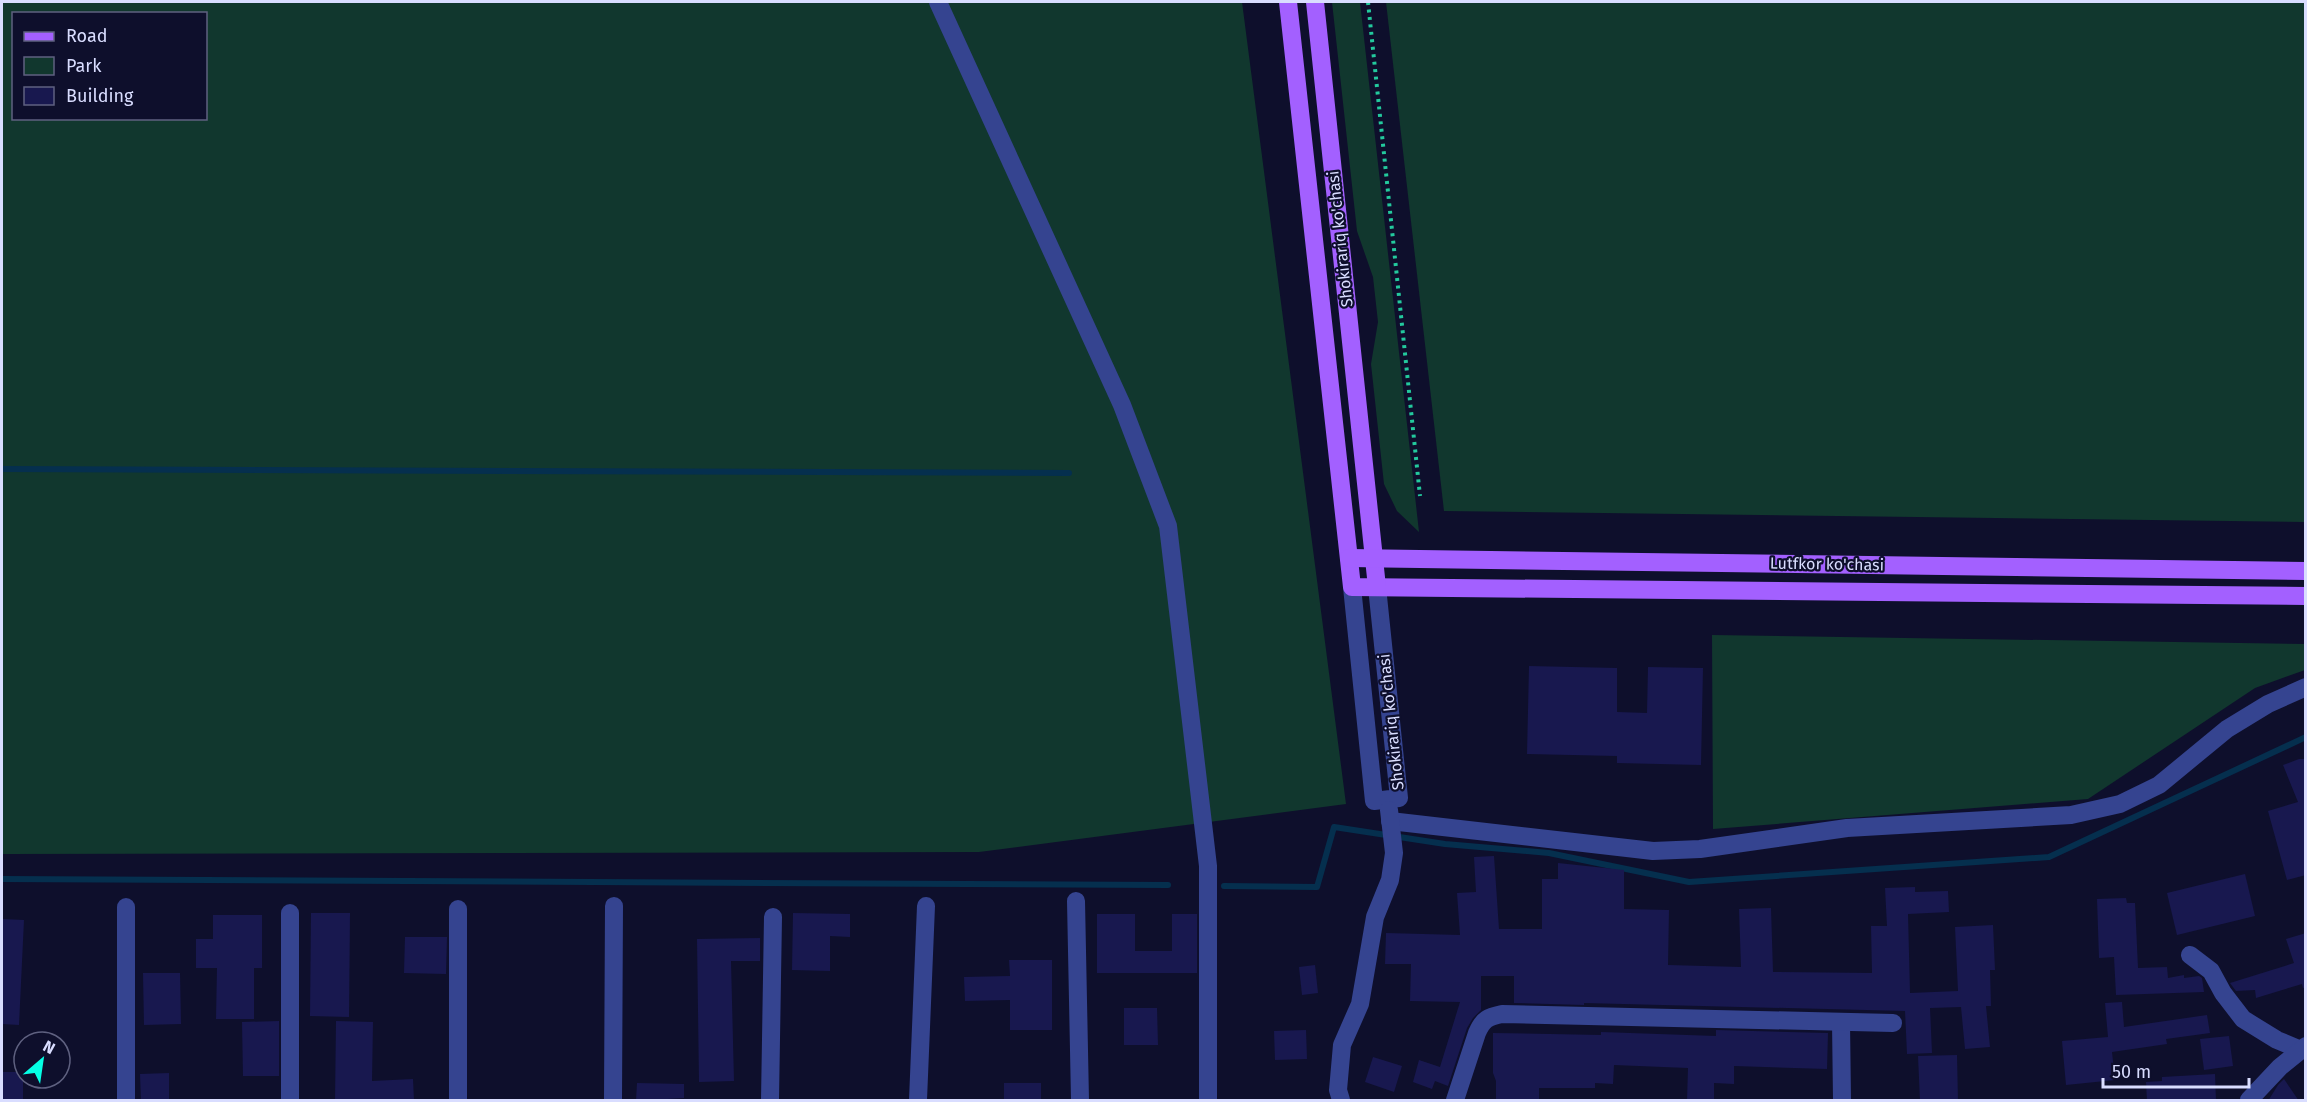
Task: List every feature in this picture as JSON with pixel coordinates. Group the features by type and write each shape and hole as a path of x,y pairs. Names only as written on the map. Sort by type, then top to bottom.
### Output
{"main road":[{"name":"Shokirariq ko'chasi","path":"1288,2 1352,587"},
{"name":"Shokirariq ko'chasi","path":"1315,2 1377,587"},
{"name":"Lutfkor ko'chasi","path":"1349,558 2306,571"},
{"name":"Lutfkor ko'chasi","path":"1352,587 2306,596"}],"street":[{"path":"938,2 1122,405 1168,526 1208,866 1208,1101"},
{"name":"Shokirariq ko'chasi","path":"1352,587 1374,801 1399,798 1377,587"},
{"path":"1390,821 1653,850 1700,849 1847,828 2071,815 2120,804 2160,785 2227,729 2268,704 2306,687"},
{"path":"1341,1101 1338,1090 1342,1045 1360,1004 1375,917 1390,880 1394,853 1388,799"},
{"path":"1077,901 1080,1101"},
{"path":"613,1101 614,906"},
{"path":"918,1101 926,906"},
{"path":"126,907 126,1101"},
{"path":"458,909 458,1101"},
{"path":"290,912 290,1101"},
{"path":"770,1101 773,917"},
{"path":"2190,955 2211,971 2223,993 2243,1019 2277,1040 2303,1048"},
{"path":"1455,1101 1477,1033 1488,1017 1514,1015 1893,1023"},
{"path":"1841,1022 1842,1101"},
{"path":"2249,1101 2280,1067 2303,1048"}],"path":[{"path":"1368,2 1420,496"}],"green space":[{"path":"2,2 1242,2 1346,804 979,852 2,854"},
{"path":"1332,2 1360,2 1419,532 1397,511 1384,484 1371,364 1378,322 1373,277 1357,231"},
{"path":"1386,2 2305,2 2305,522 1444,511"},
{"path":"1712,635 2305,644 2305,670 2255,688 2088,799 1713,829"}],"building":[{"path":"1529,666 1617,668 1617,712 1647,713 1648,667 1703,668 1701,765 1617,763 1617,756 1527,754"},
{"path":"2306,759 2306,875 2287,880 2268,811 2298,802 2283,765"},
{"path":"1494,856 1499,929 1542,929 1542,879 1558,879 1558,863 1624,870 1624,909 1669,910 1668,965 1741,967 1739,909 1771,908 1773,972 1872,973 1871,926 1887,926 1885,888 1915,887 1915,892 1948,891 1949,912 1908,914 1910,993 1958,991 1955,927 1993,925 1995,970 1990,970 1991,1006 1986,1006 1990,1047 1965,1049 1961,1007 1930,1008 1932,1053 1907,1054 1905,1011 1514,1003 1514,976 1481,976 1481,1010 1467,1028 1448,1086 1435,1081 1432,1089 1413,1082 1419,1060 1440,1067 1460,1002 1410,1001 1411,964 1385,964 1386,933 1460,935 1457,893 1476,892 1474,857"},
{"path":"2245,874 2255,916 2177,935 2167,893"},
{"path":"2126,898 2127,903 2135,903 2138,968 2167,967 2168,978 2184,975 2184,978 2199,976 2202,978 2204,992 2116,995 2114,957 2099,958 2097,899"},
{"path":"311,913 350,913 349,1017 310,1016"},
{"path":"793,913 850,914 850,937 830,936 830,971 792,970"},
{"path":"1097,914 1135,914 1135,951 1172,951 1172,914 1197,914 1197,973 1097,973"},
{"path":"213,915 262,915 262,968 254,968 254,1019 216,1019 217,968 196,968 196,939 213,939"},
{"path":"2,919 24,920 19,1025 2,1024"},
{"path":"2306,933 2306,987 2303,988 2302,984 2256,998 2255,990 2236,991 2230,983 2294,963 2286,939"},
{"path":"405,937 447,937 446,974 404,973"},
{"path":"760,938 760,961 731,961 734,1081 699,1082 697,939"},
{"path":"1009,960 1052,960 1052,1030 1010,1030 1010,1000 965,1001 964,977 1010,976"},
{"path":"1315,965 1318,993 1302,995 1299,967"},
{"path":"143,973 180,973 181,1024 144,1025"},
{"path":"2122,1002 2124,1027 2207,1015 2210,1033 2166,1039 2167,1044 2112,1052 2115,1080 2066,1085 2062,1041 2108,1037 2105,1003"},
{"path":"1124,1008 1157,1008 1158,1045 1124,1045"},
{"path":"279,1021 279,1076 243,1076 242,1022"},
{"path":"336,1021 373,1022 372,1081 413,1079 414,1101 335,1101"},
{"path":"1306,1030 1307,1059 1275,1060 1274,1031"},
{"path":"1716,1030 1828,1033 1827,1069 1734,1066 1734,1084 1714,1083 1714,1101 1687,1101 1688,1068 1614,1065 1613,1084 1595,1083 1595,1088 1539,1088 1539,1101 1496,1101 1493,1033 1601,1035 1601,1032 1716,1036"},
{"path":"2229,1036 2233,1066 2204,1070 2200,1039"},
{"path":"1957,1055 1958,1101 1920,1101 1918,1056"},
{"path":"1373,1057 1402,1066 1394,1092 1365,1082"},
{"path":"2,1072 12,1072 12,1090 23,1090 23,1101 2,1101"},
{"path":"169,1073 169,1101 141,1101 140,1074"},
{"path":"2215,1074 2216,1101 2147,1101 2146,1082 2162,1081 2162,1077"},
{"path":"2284,1079 2299,1101 2268,1101 2278,1085"},
{"path":"637,1083 684,1084 684,1098 636,1101"},
{"path":"1004,1083 1041,1083 1041,1101 1004,1101"}],"waterway":[{"path":"2,469 1069,473"},
{"path":"1224,886 1317,887 1334,827 1445,844 1549,853 1689,882 2049,857 2306,737"},
{"path":"2,879 1168,885"}]}
